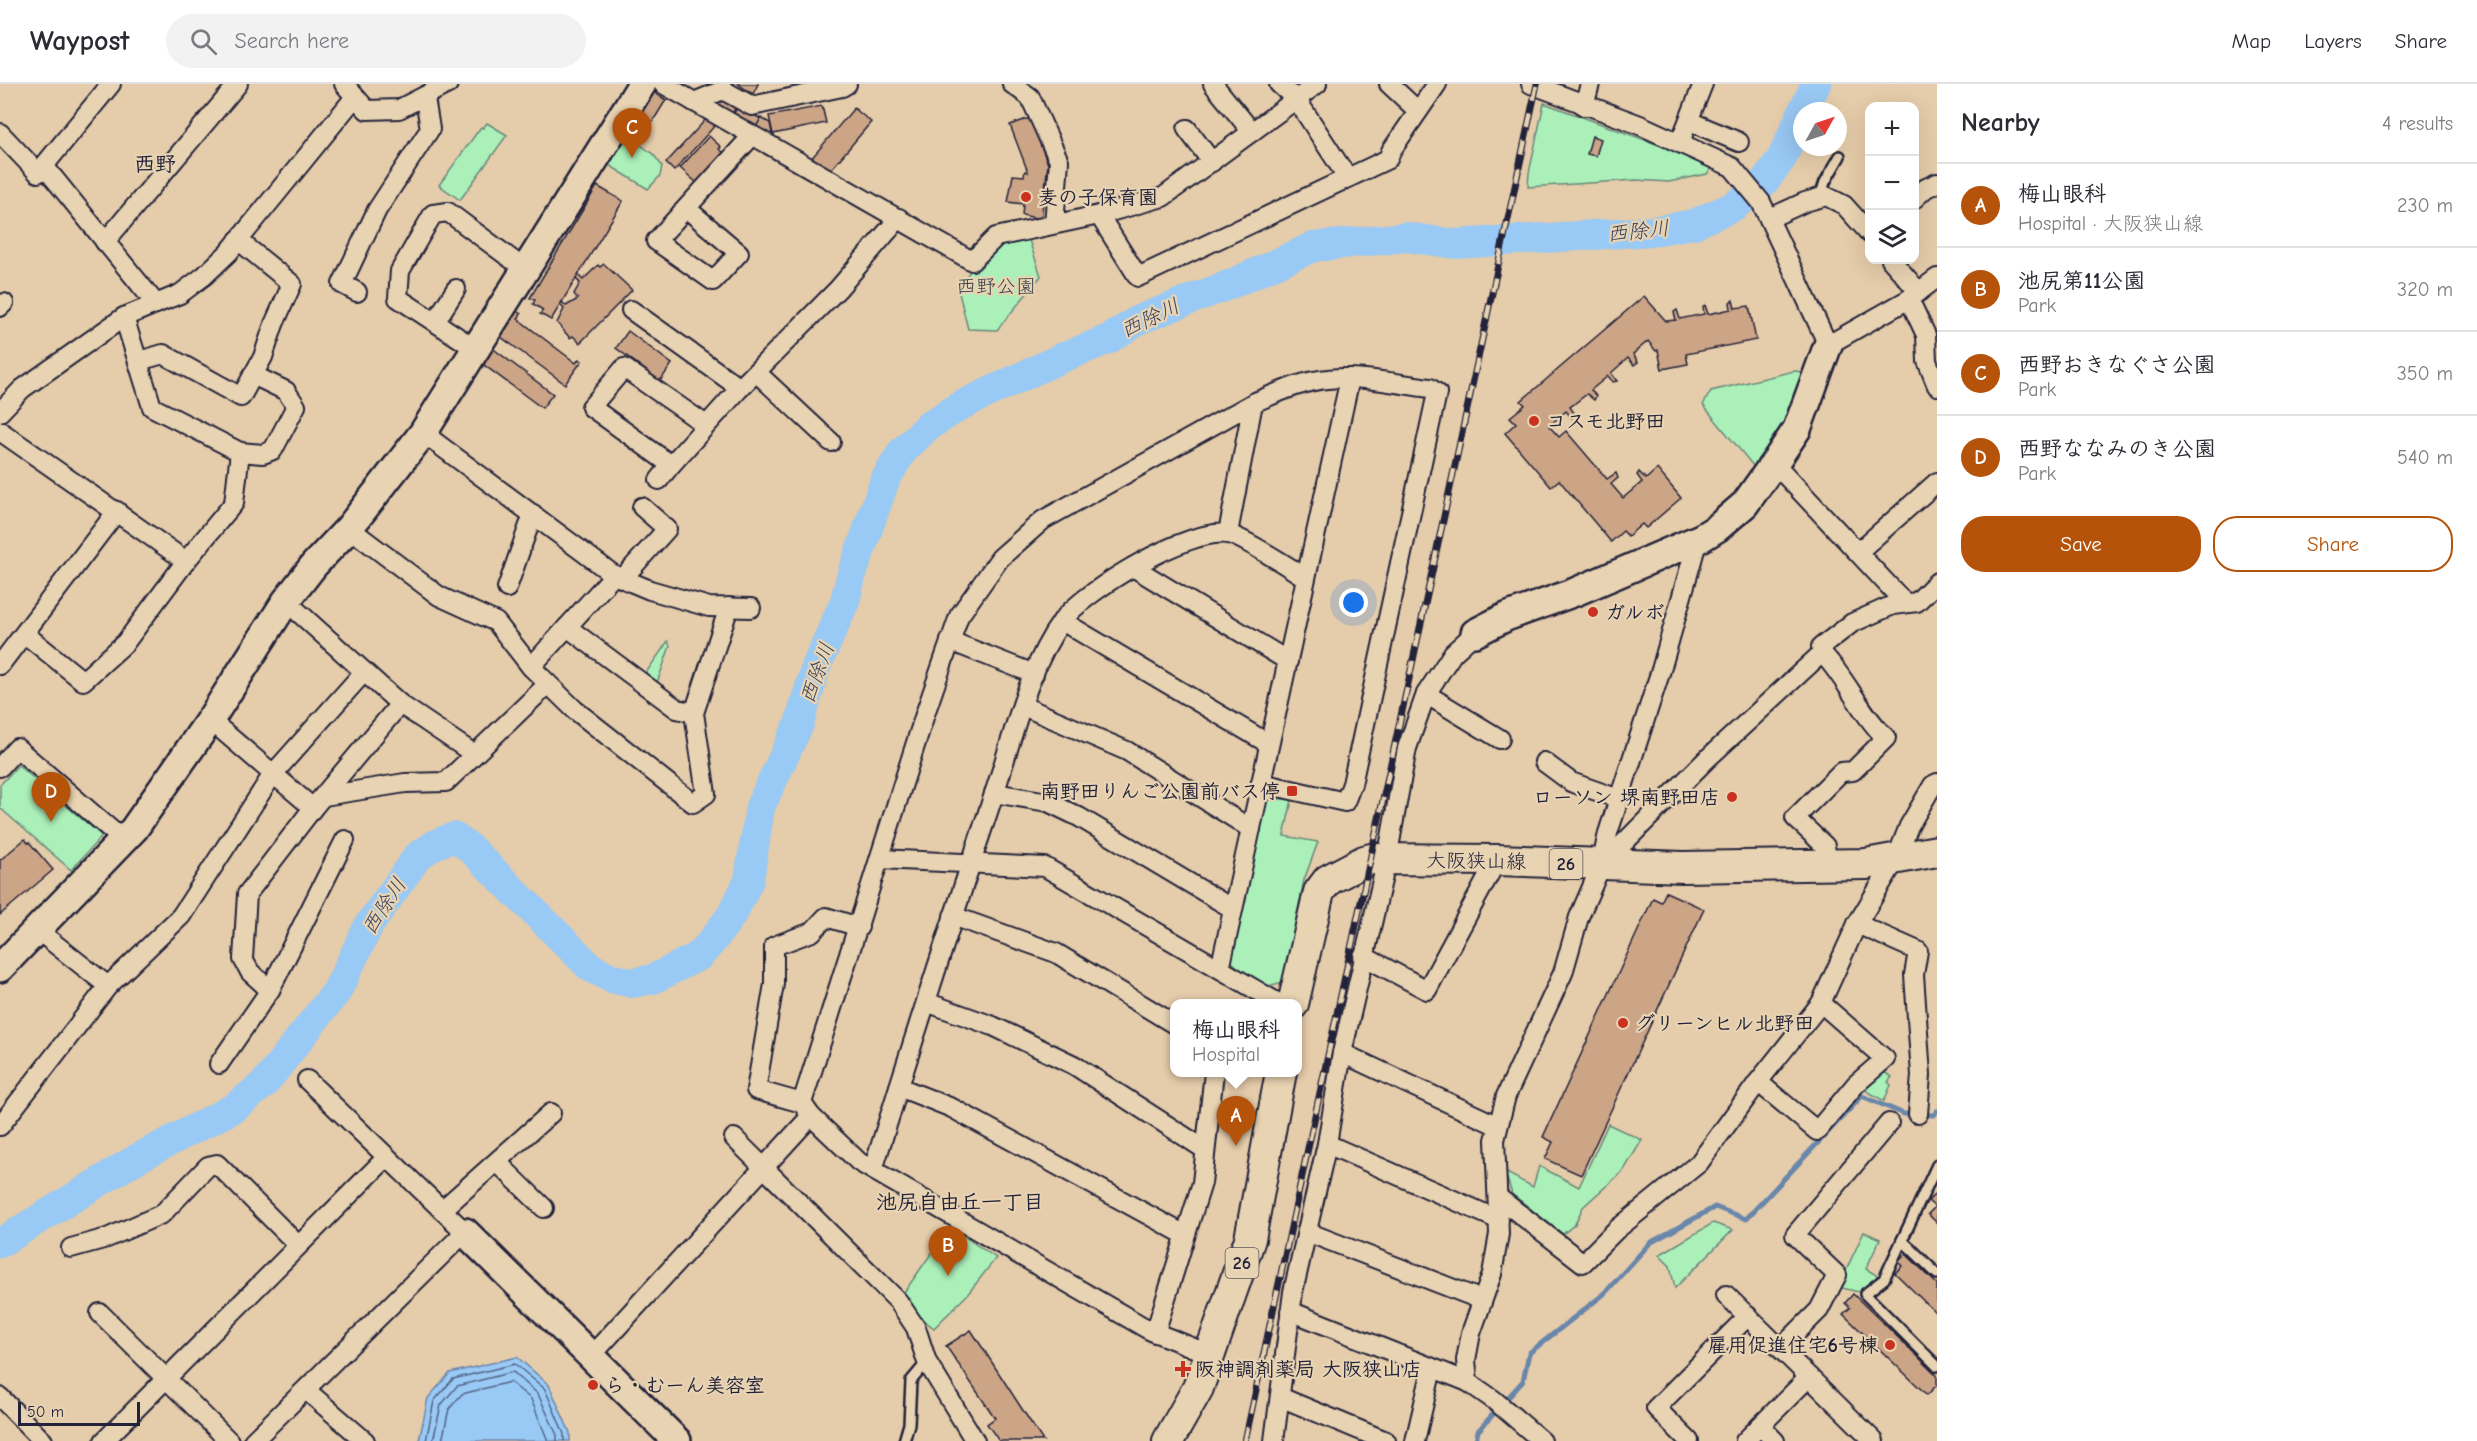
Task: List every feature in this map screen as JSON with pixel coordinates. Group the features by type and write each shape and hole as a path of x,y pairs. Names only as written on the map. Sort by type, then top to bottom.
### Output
{"main road":[{"name":"大阪狭山線","path":"1294,999 1319,892 1328,880 1364,861 1387,859 1497,860 1601,866 1683,867 1828,865 1866,864 1937,851"},
{"name":"26","path":"1168,1441 1198,1388 1250,1239 1280,1077"}],"street":[{"path":"0,134 38,173 111,84"},
{"path":"105,242 238,84"},
{"path":"0,412 22,389 124,317 180,294 204,276 238,240 349,90 367,110 399,110 448,84"},
{"path":"0,968 124,841 210,720 286,601 314,565 350,528 423,433 642,84"},
{"path":"663,84 972,261 996,237 1099,215 1163,197 1317,84"},
{"path":"694,102 726,87 752,106 847,84"},
{"path":"1012,84 1030,97 1059,161 1054,224"},
{"path":"1214,84 1252,132"},
{"path":"1279,84 1297,100 1347,177"},
{"path":"1389,84 1418,111"},
{"path":"1099,215 1138,277 1389,159 1391,151 1437,84"},
{"path":"1531,84 1553,88 1584,106 1640,125 1732,167 1761,202 1770,218 1828,345"},
{"path":"1584,106 1590,84"},
{"path":"1680,142 1703,84"},
{"path":"357,292 342,284 377,210 430,129 425,98"},
{"path":"1689,121 1739,142"},
{"path":"1187,129 1212,162"},
{"path":"686,208 752,136"},
{"path":"44,166 156,304"},
{"path":"1919,194 1937,183"},
{"path":"1770,218 1805,202 1826,196 1844,205 1865,229"},
{"path":"476,349 398,298 400,270 433,214 448,212 526,270"},
{"path":"659,480 740,388 838,289 899,218"},
{"path":"139,361 163,354 241,398 263,357 274,324 292,284 238,240"},
{"path":"1894,264 1914,296 1926,335 1927,361 1937,386"},
{"path":"1274,1441 1290,1311 1327,1144 1342,1053 1387,859 1407,748 1426,694 1453,653 1475,633 1506,617 1575,592 1698,539 1717,528 1745,504 1797,429 1828,345 1914,296 1937,278"},
{"path":"435,322 456,289"},
{"path":"632,310 740,388"},
{"path":"124,317 152,407 240,452 263,453 273,450 296,406 286,391 253,375"},
{"path":"671,465 591,407 624,368 706,425"},
{"path":"756,372 831,442"},
{"path":"1220,969 1350,378"},
{"path":"592,1355 765,1170 807,1110 858,927 950,641 959,616 1000,558 1043,520 1253,403 1288,388 1327,379 1350,378 1430,388 1437,393 1352,784 1345,802 1261,783"},
{"path":"1228,533 1253,403"},
{"path":"0,431 186,561"},
{"path":"423,433 619,577 650,590 709,607 751,608"},
{"path":"25,634 82,681 125,643 186,561 234,503 240,452"},
{"path":"1774,463 1905,603"},
{"path":"1858,552 1937,482"},
{"path":"531,667 567,627 667,529 642,507"},
{"path":"0,665 117,511"},
{"path":"507,588 533,514"},
{"path":"350,528 439,596 496,622 531,667 575,710 693,803 706,794 694,713 729,607"},
{"path":"873,1170 953,916 1038,660 1062,621 1087,597 1134,567 1182,541 1210,535 1228,533 1306,578"},
{"path":"1468,1382 1466,1360 1471,1333 1492,1274 1499,1220 1495,1140 1506,1096 1563,973 1579,917 1601,866 1698,539"},
{"path":"1134,567 1288,661"},
{"path":"1828,865 1826,846 1795,818 1841,772 1852,771 1886,738 1871,724 1837,669 1822,653 1821,647 1852,623 1893,605 1917,602 1937,582"},
{"path":"286,601 400,704 474,754"},
{"path":"1062,621 1269,744"},
{"path":"567,627 677,709 694,713"},
{"path":"950,641 1034,674"},
{"path":"1601,866 1707,759 1822,653"},
{"path":"0,1126 108,986 181,916 273,774 364,672"},
{"path":"210,720 273,774 318,802 405,783 446,782 548,684"},
{"path":"1426,694 1500,739"},
{"path":"270,990 250,972 243,959 247,894 318,802 400,704"},
{"path":"1023,706 1127,751 1251,829"},
{"path":"0,767 17,748 124,841"},
{"path":"1544,762 1571,782 1619,799"},
{"path":"1499,1198 1583,1263 1616,1230 1699,1164 1758,1082 1821,1004 1857,924 1896,859 1909,826 1933,785 1937,783"},
{"path":"994,793 1048,802 1079,817 1233,909"},
{"path":"219,1064 270,990 345,840"},
{"path":"880,859 1045,867 1271,999"},
{"path":"1363,956 1427,990 1497,860"},
{"path":"953,916 1056,953 1170,1022"},
{"path":"858,927 826,917 812,932 774,946 774,984 756,1090 807,1110 859,1162 1155,1333 1209,1354"},
{"path":"1857,924 1918,951 1914,975 1921,1075 1918,1114"},
{"path":"36,929 108,986"},
{"path":"926,1002 993,1026 1074,1065 1204,1149"},
{"path":"1758,1082 1817,1131 1856,1084 1885,1059 1821,1004"},
{"path":"1342,1053 1498,1126"},
{"path":"1155,1333 1202,1182 1213,1077"},
{"path":"307,1080 592,1355 677,1441"},
{"path":"899,1088 952,1108 1185,1235"},
{"path":"442,1210 551,1113"},
{"path":"1781,1348 1819,1310 1837,1275 1795,1235 1889,1123"},
{"path":"734,1138 898,1301 916,1328 927,1362 975,1441"},
{"path":"1327,1144 1499,1220"},
{"path":"104,1441 386,1158"},
{"path":"497,1162 544,1208"},
{"path":"71,1248 107,1238 162,1214 208,1166 217,1164 298,1245"},
{"path":"253,1441 465,1232"},
{"path":"1307,1232 1482,1300"},
{"path":"1726,1294 1874,1441"},
{"path":"1290,1311 1432,1370 1468,1382 1494,1400 1542,1441"},
{"path":"100,1313 229,1441"},
{"path":"1689,1441 1656,1408 1748,1316"},
{"path":"1415,1441 1432,1370"},
{"path":"1745,1441 1809,1377"},
{"path":"306,1390 365,1441"},
{"path":"0,1397 43,1441"},
{"path":"1280,1397 1386,1441"},
{"path":"1760,1426 1775,1441"}],"lane":[{"path":"1820,197 1825,182 1840,156"},
{"path":"1936,1172 1884,1280 1865,1294 1937,1366"},
{"path":"1902,1240 1937,1274"},
{"path":"904,1441 909,1424 911,1381 927,1362"}],"green space":[{"path":"1544,103 1667,148 1712,168 1707,174 1669,182 1636,180 1528,187"},
{"path":"487,123 507,135 460,200 439,185 481,127 483,128"},
{"path":"623,132 653,154 662,166 660,176 648,189 604,162"},
{"name":"西野公園","path":"1028,237 1041,276 997,330 968,329 958,289 972,268 998,242"},
{"path":"1794,371 1802,372 1789,410 1771,447 1754,467 1703,405 1711,391"},
{"path":"668,641 670,646 657,683 645,674"},
{"path":"18,765 102,836 71,870 0,808 0,785"},
{"path":"1273,798 1292,800 1284,836 1318,842 1304,880 1283,982 1268,986 1231,961 1266,803"},
{"path":"1882,1071 1892,1077 1888,1082 1891,1085 1884,1101 1860,1087"},
{"path":"1608,1124 1642,1140 1624,1170 1583,1207 1575,1224 1563,1234 1512,1194 1505,1172 1533,1187 1539,1166 1579,1187"},
{"path":"1713,1223 1733,1230 1675,1288 1670,1266 1659,1255"},
{"path":"954,1230 996,1258 967,1295 934,1328 898,1301 931,1254"},
{"path":"1864,1232 1880,1239 1866,1269 1878,1276 1863,1293 1838,1287"}],"water":[{"path":"517,1357 549,1385 570,1433 570,1441 419,1441 428,1398 450,1373"}],"building":[{"path":"738,84 758,84 753,94"},
{"path":"649,89 666,100 650,126 648,124 640,137 625,128"},
{"path":"718,98 736,106 732,115 710,105"},
{"path":"738,106 761,119 755,129 732,117"},
{"path":"822,106 826,123 773,134 769,116"},
{"path":"854,108 871,122 828,173 810,160"},
{"path":"707,118 719,121 674,171 666,163"},
{"path":"761,118 770,123 772,133 770,138 755,129"},
{"path":"1030,118 1048,164 1041,219 1022,215 1023,204 1008,202 1013,175 1024,176 1025,171 1028,172 1010,125"},
{"path":"709,136 724,153 697,183 680,168"},
{"path":"1592,136 1601,139 1596,156 1587,154"},
{"path":"597,186 623,201 551,320 540,314 543,310 533,304 535,300 530,298"},
{"path":"604,264 632,290 580,343 573,336 570,338 557,323 564,309 560,305 562,302 566,306 578,299 574,294 580,283 576,279 578,275 583,280 598,265 600,267"},
{"name":"コスモ北野田","path":"1644,296 1666,321 1676,320 1674,312 1677,310 1680,319 1704,314 1705,305 1708,314 1731,309 1730,302 1733,300 1735,308 1749,306 1756,340 1686,354 1688,364 1662,369 1658,350 1656,351 1648,341 1633,354 1638,362 1634,365 1628,358 1611,373 1617,381 1613,382 1608,376 1591,390 1596,396 1594,400 1587,394 1570,407 1576,416 1572,418 1566,411 1549,426 1559,437 1566,431 1607,479 1616,473 1618,478 1611,484 1623,498 1642,482 1637,475 1639,472 1646,479 1657,469 1681,498 1646,528 1642,524 1628,536 1623,531 1611,542 1559,480 1551,487 1505,433 1516,423 1510,417 1525,405 1521,401"},
{"path":"515,310 521,314 518,319 576,363 579,359 582,361 565,384 497,334"},
{"path":"628,331 672,364 660,381 616,348"},
{"path":"491,347 553,394 542,408 480,362"},
{"path":"25,839 53,870 0,915 0,860"},
{"name":"グリーンヒル北野田","path":"1666,892 1704,909 1581,1175 1545,1159 1553,1142 1543,1137 1653,898 1661,902"},
{"path":"1937,1192 1937,1223 1928,1214 1935,1207 1928,1201"},
{"path":"1906,1254 1937,1284 1937,1314 1895,1273 1902,1266 1898,1262"},
{"name":"雇用促進住宅6号棟","path":"1853,1294 1937,1375 1937,1385 1927,1395 1843,1314 1850,1308 1845,1303"},
{"path":"971,1330 1043,1441 999,1441 987,1424 995,1418 946,1346"}],"waterway":[{"name":"西除川","path":"1807,102 1816,84"},
{"name":"西除川","path":"0,1243 138,1158 234,1108 264,1084 337,991 369,925 418,856 436,844 454,837 470,848 590,967 611,978 632,983 653,979 699,956 733,913 749,880 760,807 799,724 816,667 845,601 851,577 885,480 902,452 928,426 962,405 1059,359 1109,339 1138,320 1231,284 1313,247 1406,237 1455,244 1653,231 1694,224 1734,206 1761,186 1782,158 1793,133"},
{"path":"1476,1441 1478,1431 1523,1381 1529,1353 1604,1294 1650,1243 1715,1207 1746,1219 1862,1096 1904,1114 1934,1115 1937,1111"}],"railway":[{"path":"1245,1441 1537,84"}],"place":[{"name":"西野おきなぐさ公園","path":"632,158"},
{"name":"麦の子保育園","path":"1026,197"},
{"name":"コスモ北野田","path":"1534,421"},
{"name":"ガルボ","path":"1593,612"},
{"name":"南野田りんご公園前バス停","path":"1292,791"},
{"name":"ローソン 堺南野田店","path":"1732,797"},
{"name":"西野ななみのき公園","path":"51,822"},
{"name":"グリーンヒル北野田","path":"1623,1023"},
{"name":"梅山眼科","path":"1236,1146"},
{"name":"池尻第11公園","path":"948,1276"},
{"name":"雇用促進住宅6号棟","path":"1890,1345"},
{"name":"阪神調剤薬局 大阪狭山店","path":"1183,1369"},
{"name":"ら・むーん美容室","path":"593,1385"}],"district":[{"name":"西野","path":"155,164"},
{"name":"池尻自由丘一丁目","path":"960,1202"}]}
